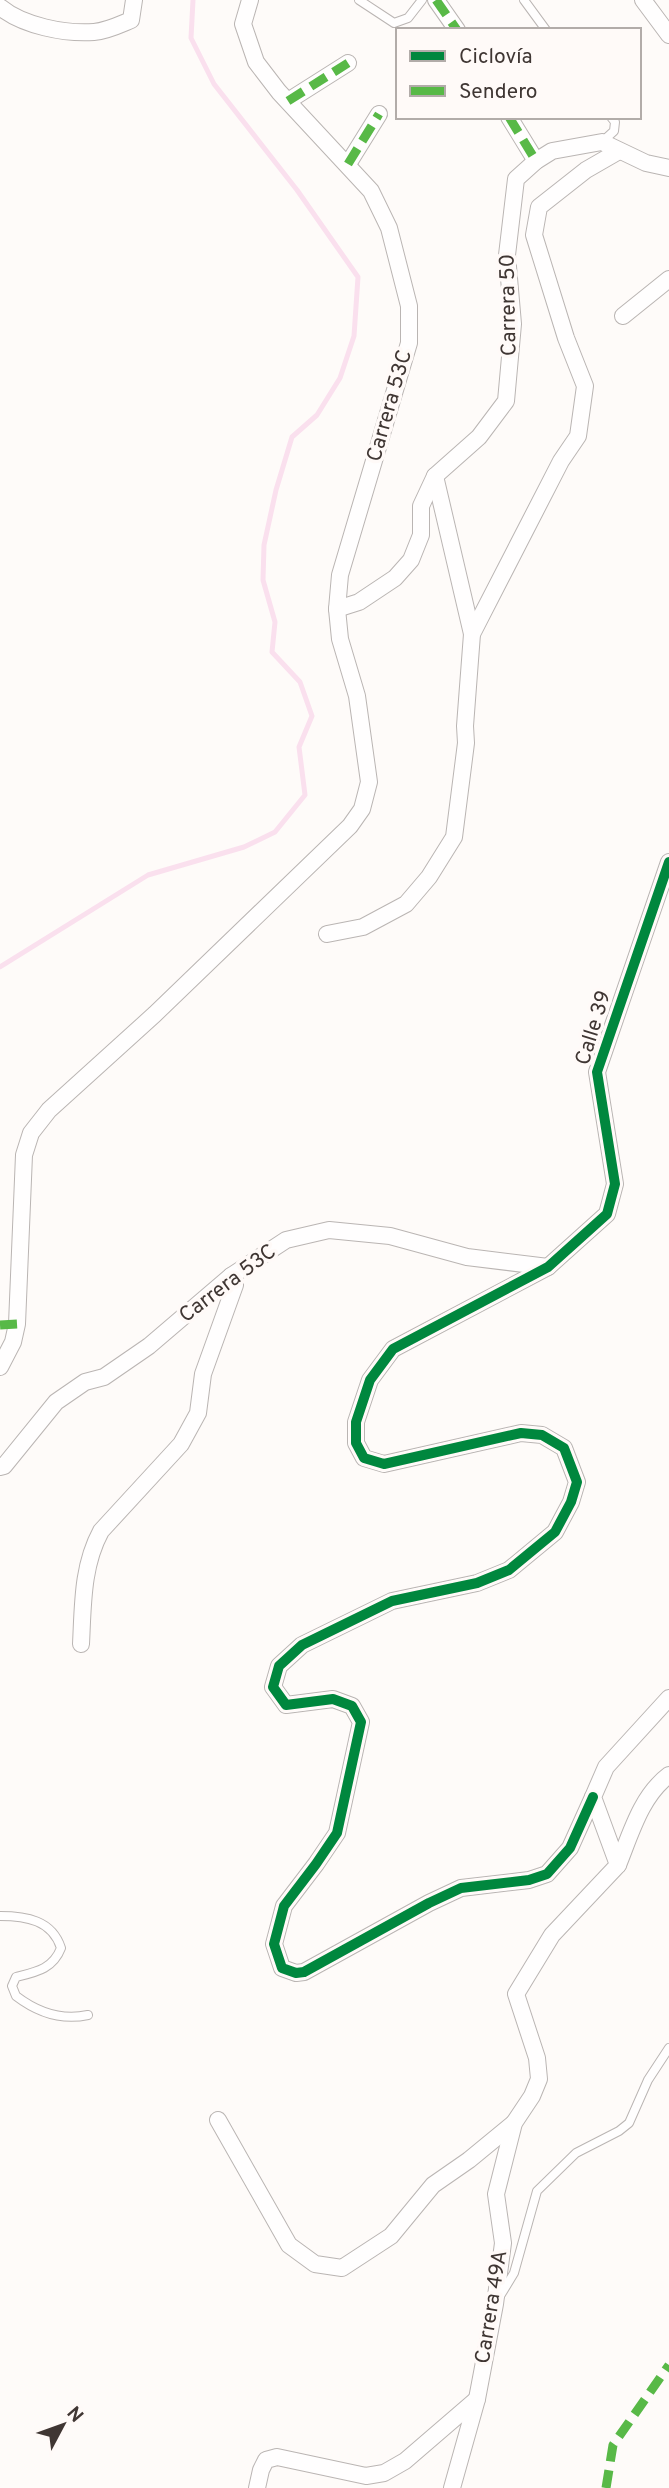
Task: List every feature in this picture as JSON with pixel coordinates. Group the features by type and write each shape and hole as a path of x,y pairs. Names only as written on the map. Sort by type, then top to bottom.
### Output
{"street":[{"path":"0,7 9,14 41,27 94,32 131,20 134,0"},
{"name":"Carrera 53C","path":"0,1367 13,1342 17,1324 24,1155 31,1133 49,1110 155,1014 350,825 362,809 369,782 357,696 340,639 337,609 340,575 409,343 409,306 389,228 371,191 288,101 257,62 243,24 250,0"},
{"path":"436,0 456,28"},
{"path":"643,0 669,36"},
{"path":"288,101 348,63"},
{"path":"348,164 379,114"},
{"path":"510,119 536,161"},
{"path":"602,142 646,163 669,168"},
{"name":"Carrera 50","path":"337,609 359,602 395,578 411,560 421,535 421,506 435,476 479,437 506,401 513,324 507,255 516,178 552,151 602,142"},
{"path":"472,634 561,461 578,436 585,386 566,338 534,235 539,207 586,170 619,150"},
{"path":"624,316 669,279"},
{"path":"327,934 363,927 406,904 429,877 454,837 466,743 472,634 435,476"},
{"name":"Calle 39","path":"593,1797 570,1848 547,1874 529,1880 461,1888 304,1972 296,1973 282,1968 274,1944 284,1906 337,1833 361,1723 352,1706 333,1699 286,1705 273,1687 279,1667 302,1645 392,1601 477,1583 509,1570 555,1532 571,1502 577,1482 564,1448 542,1435 521,1433 384,1464 364,1458 356,1443 356,1422 370,1380 393,1349 548,1267 607,1214 615,1184 597,1072 669,862"},
{"name":"Carrera 53C","path":"0,1467 4,1466 56,1402 85,1382 104,1377 149,1346 231,1276 286,1240 329,1230 390,1236 467,1257 548,1267"},
{"path":"81,1644 86,1570 93,1544 101,1531 181,1444 198,1413 203,1374 235,1285 231,1276"},
{"path":"618,1865 593,1797 606,1767 669,1698"},
{"path":"618,1865 634,1824 654,1786 669,1775"},
{"name":"Carrera 49A","path":"452,2488 477,2399 495,2304 503,2244 496,2194 514,2123 539,2079 537,2058 516,1994 552,1935 618,1865"},
{"path":"218,2120 289,2245 315,2264 342,2268 391,2236 433,2185 514,2123"},
{"path":"257,2488 261,2470 267,2460 277,2457 366,2476 384,2473 405,2461 477,2399"}],"lane":[{"path":"359,0 394,23 408,18 422,0"},
{"path":"524,0 545,28"},
{"path":"602,142 614,131 613,119"},
{"path":"0,1916 39,1921 55,1934 61,1948 56,1959 46,1968 16,1978 12,1986 16,1996 35,2008 56,2016 88,2015"},
{"path":"495,2304 514,2273 537,2191 576,2153 629,2123 648,2080 669,2048"}],"waterway":[{"path":"0,967 148,875 244,847 275,832 305,795 299,747 312,716 300,682 272,652 275,622 263,580 264,545 276,490 292,437 317,415 340,378 354,336 358,277 297,190 214,84 191,38 193,0"}],"marked path":[{"path":"436,0 456,28"},
{"path":"288,101 348,63"},
{"path":"348,164 379,114"},
{"path":"510,119 536,161"},
{"path":"0,1325 17,1324"},
{"path":"606,2488 613,2445 669,2365"}],"cycle path":[{"path":"593,1797 570,1848 547,1874 529,1880 461,1888 304,1972 296,1973 282,1968 274,1944 284,1906 337,1833 361,1722 352,1706 333,1699 286,1705 273,1687 279,1666 302,1645 392,1601 477,1583 509,1570 555,1532 571,1502 577,1482 564,1448 542,1435 521,1433 384,1464 364,1458 356,1443 356,1422 370,1380 393,1349 548,1267 607,1214 615,1184 597,1072 669,862"}]}
